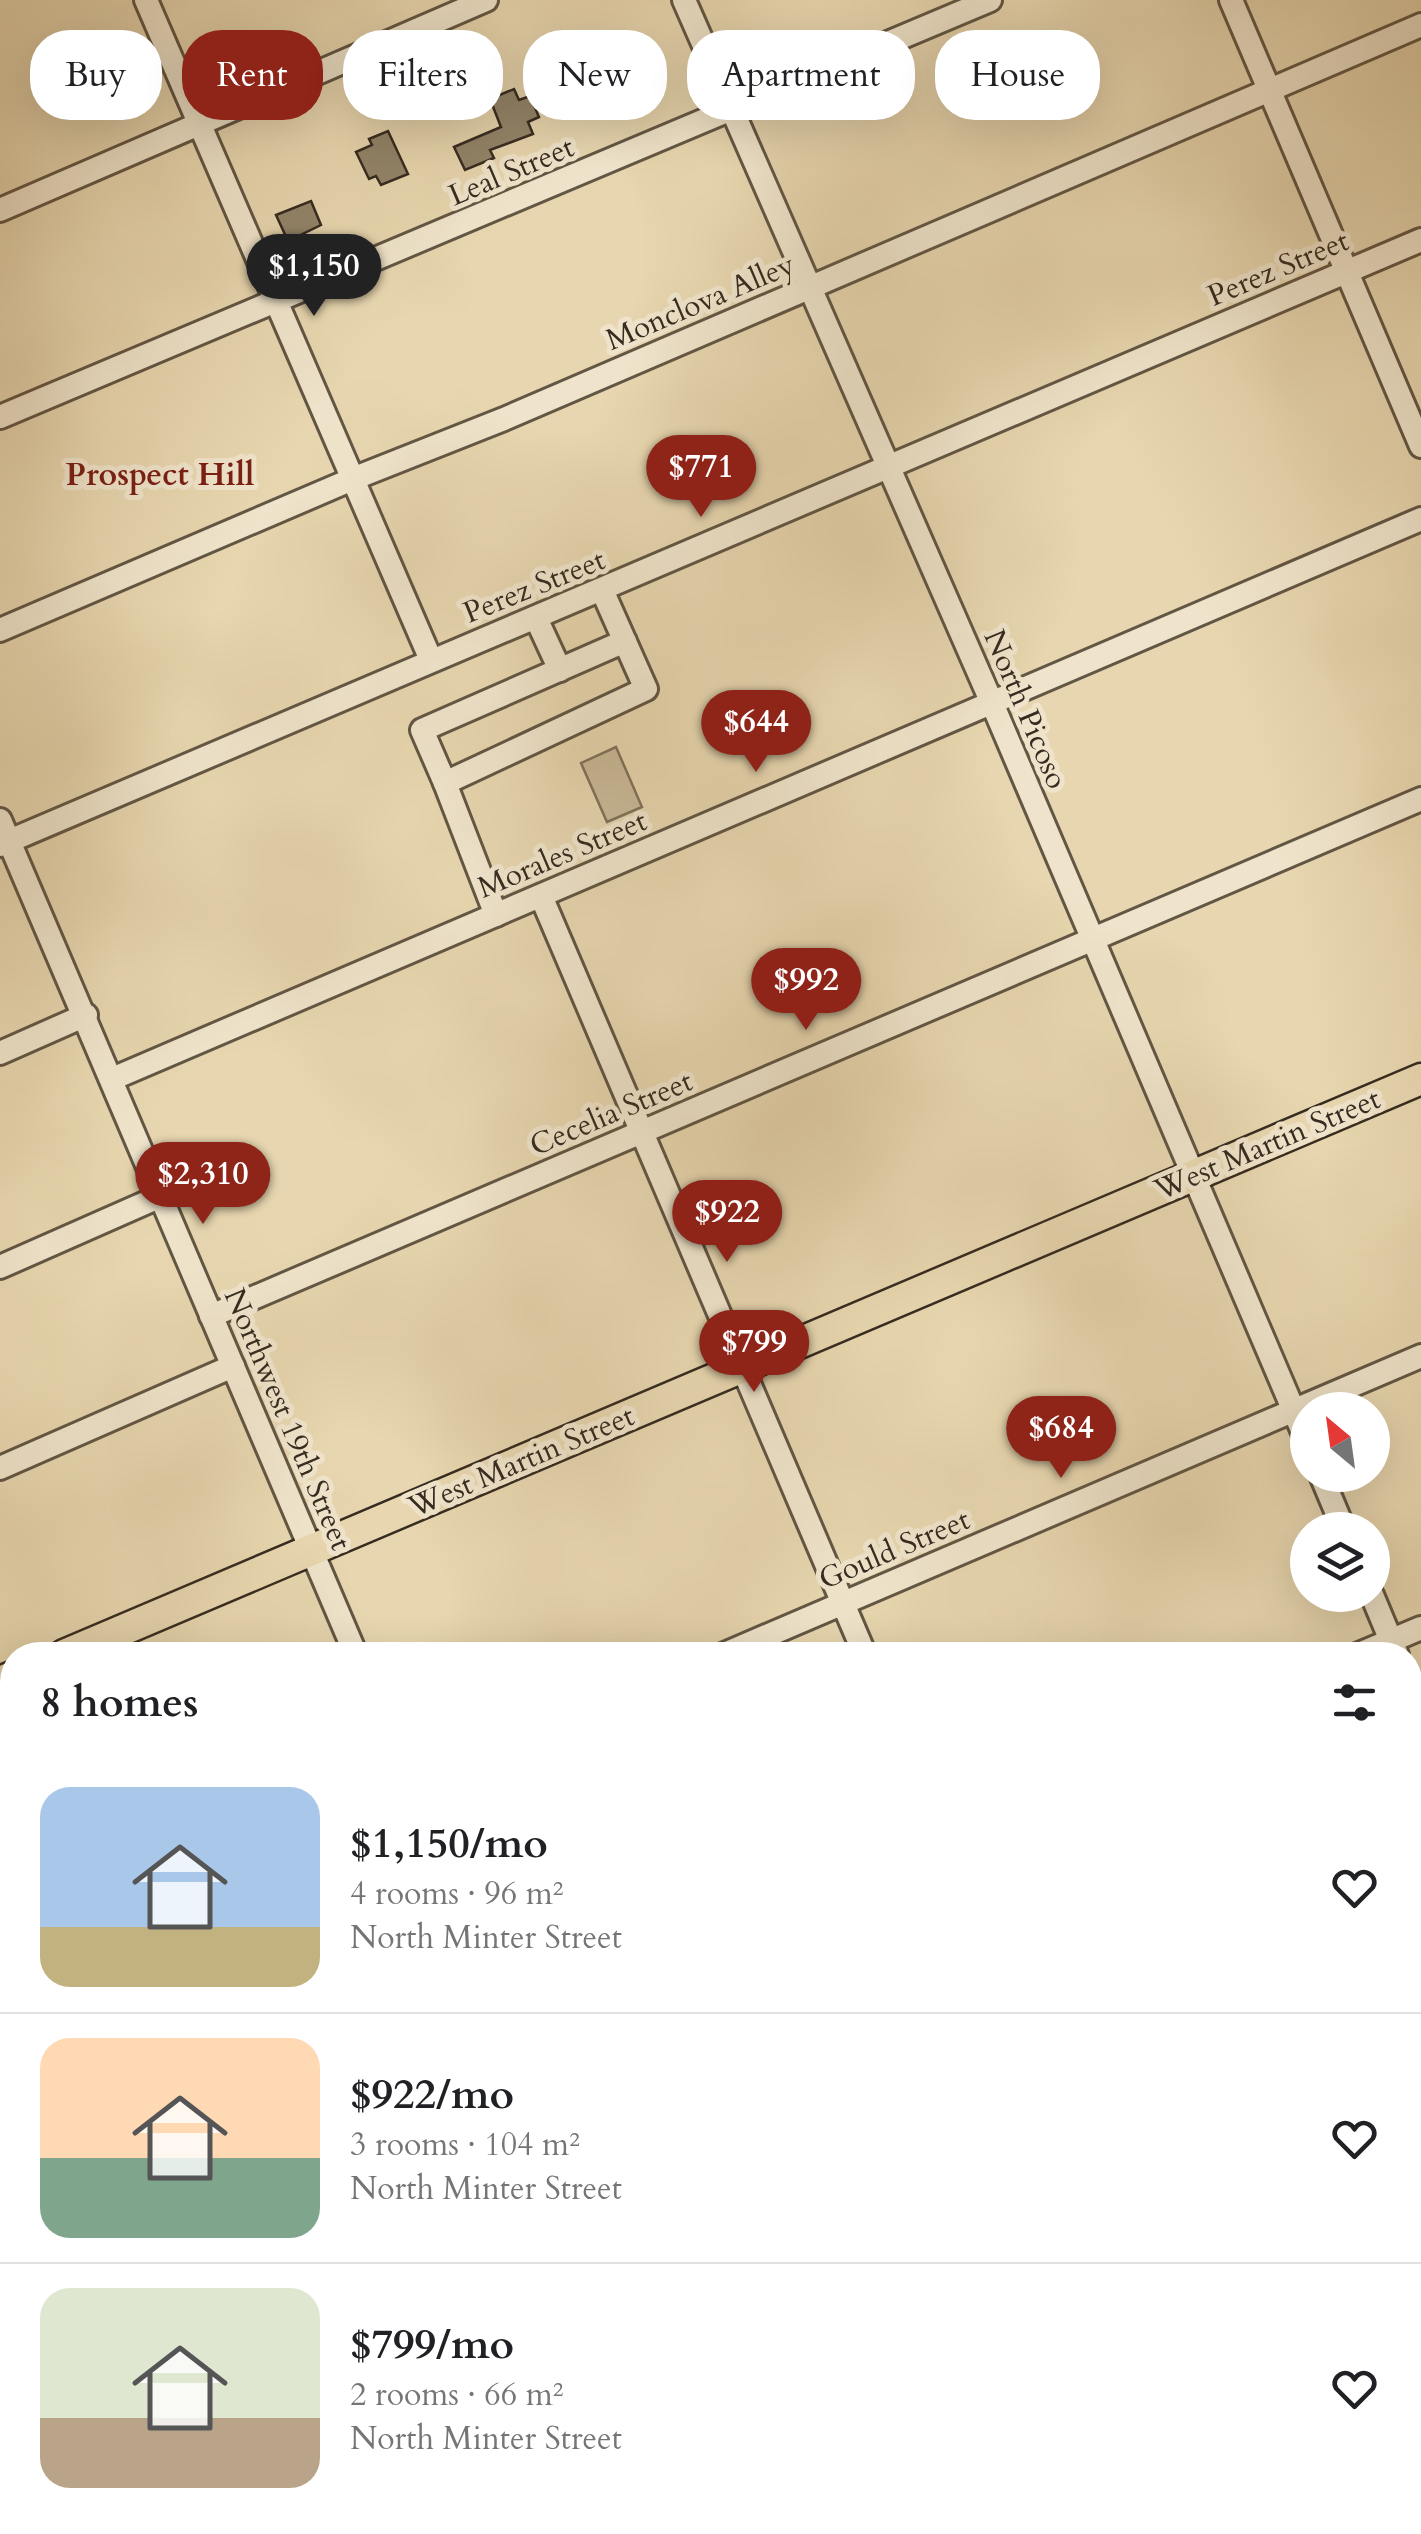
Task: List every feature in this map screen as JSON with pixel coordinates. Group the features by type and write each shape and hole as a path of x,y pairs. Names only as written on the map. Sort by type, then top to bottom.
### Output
{"main road":[{"name":"West Martin Street","path":"95,1642 1421,1079"}],"street":[{"path":"146,0 431,660"},
{"path":"0,210 486,0"},
{"name":"North Picoso","path":"684,0 697,30"},
{"name":"Leal Street","path":"915,32 990,0"},
{"path":"1231,0 1421,446"},
{"name":"Monclova Alley","path":"0,630 355,478 504,419 1421,25"},
{"name":"Leal Street","path":"0,417 708,120"},
{"name":"North Picoso","path":"736,120 992,703 1290,1401"},
{"name":"Perez Street","path":"3,835 536,618 1421,240"},
{"name":"Morales Street","path":"112,1079 1421,520"},
{"path":"446,783 646,689 602,590"},
{"path":"536,618 560,670"},
{"path":"496,915 422,730 625,642"},
{"name":"Cecelia Street","path":"211,1316 1421,799"},
{"name":"Northwest 19th Street","path":"3,835 86,1016 351,1642"},
{"path":"541,896 860,1642"},
{"path":"0,1053 86,1016"},
{"path":"0,1266 161,1196"},
{"name":"Gould Street","path":"1336,1392 1421,1356"},
{"path":"0,1468 233,1366"},
{"name":"Gould Street","path":"752,1642 1290,1412"},
{"path":"1379,1612 1392,1642"}],"shaded area":[{"path":"616,747 642,807 607,822 581,763"}],"building":[{"path":"514,89 519,100 523,99 523,120 532,120 528,122 533,134 490,150 494,158 465,170 454,147 501,127 498,120 503,120 503,94"},
{"path":"388,131 408,174 381,185 376,176 369,179 356,152 372,145 369,139"},
{"path":"311,201 321,225 288,241 276,215"}],"district":[{"name":"Prospect Hill","path":"160,474"}]}
